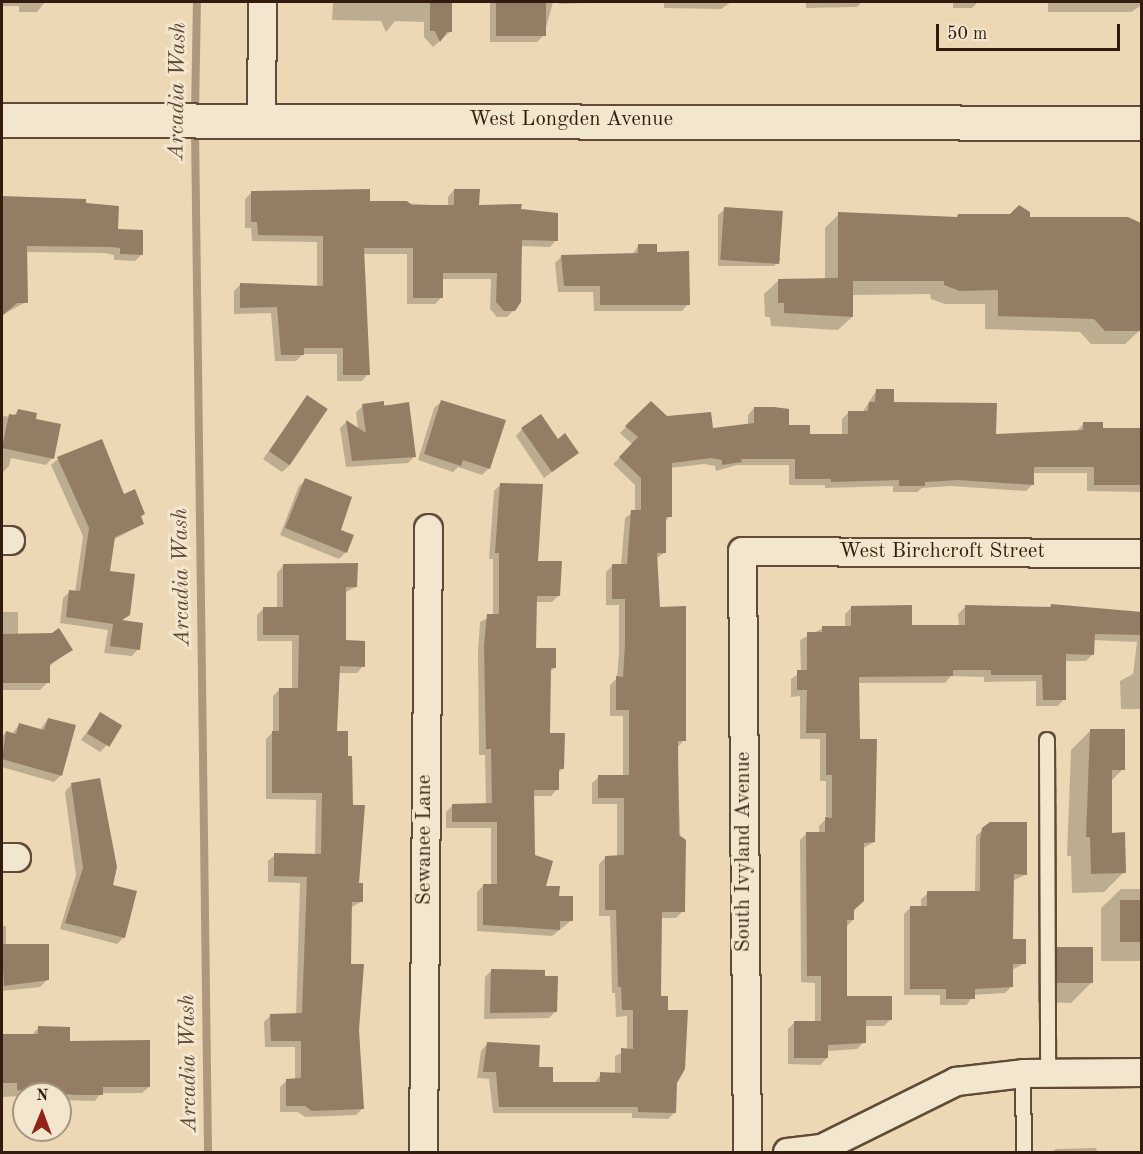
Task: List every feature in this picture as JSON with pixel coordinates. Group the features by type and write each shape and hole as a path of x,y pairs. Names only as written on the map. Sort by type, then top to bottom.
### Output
{"street":[{"path":"261,119 262,2"},
{"name":"West Longden Avenue","path":"2,120 210,118 1142,123"},
{"name":"Sewanee Lane","path":"423,1152 428,528"},
{"name":"West Birchcroft Street","path":"742,551 1142,553"},
{"name":"South Ivyland Avenue","path":"742,551 747,1152"},
{"path":"787,1152 821,1148 956,1081 1036,1072 1142,1072"}],"lane":[{"path":"1024,1152 1036,1072 1047,740"}],"building":[{"path":"430,2 452,2 452,32 447,32 440,42 435,31 430,31"},
{"path":"496,2 546,2 546,36 496,36"},
{"path":"370,189 370,201 407,201 412,205 454,205 454,189 480,189 479,205 522,204 521,209 558,213 558,241 522,240 521,302 515,311 504,311 496,302 497,273 443,273 443,298 413,298 413,248 364,248 370,375 343,375 343,348 304,348 304,355 281,355 277,307 240,308 240,283 323,286 323,236 258,235 257,222 251,222 251,191"},
{"path":"2,196 86,199 86,203 119,206 118,229 143,230 143,255 120,254 120,248 111,247 27,246 28,303 17,303 2,316"},
{"path":"1019,205 1030,212 1030,217 1128,217 1141,223 1141,331 1105,331 1094,319 998,316 998,290 960,291 944,285 944,281 853,281 853,317 784,313 784,303 778,303 778,279 838,278 838,212 957,217 958,214 1010,214"},
{"path":"724,207 783,211 779,264 720,260"},
{"path":"638,244 657,244 657,252 689,251 690,305 600,305 600,286 564,286 561,255 638,253"},
{"path":"876,389 894,389 894,402 997,403 996,434 1083,430 1083,422 1103,422 1103,428 1142,428 1142,485 1094,485 1094,467 1034,467 1034,485 958,480 925,482 925,486 899,486 899,480 831,482 831,479 795,479 795,459 741,459 742,462 722,465 722,460 711,458 672,463 672,517 666,517 666,553 657,553 660,607 686,606 686,741 678,741 679,835 686,840 685,912 662,912 661,996 668,996 668,1010 688,1010 685,1069 677,1083 676,1113 638,1112 638,1107 499,1107 496,1072 483,1072 487,1042 540,1045 539,1067 553,1067 553,1082 600,1082 600,1072 621,1073 621,1048 633,1049 633,1010 622,1010 621,987 618,987 616,910 605,910 605,856 624,855 624,798 598,798 598,775 629,775 629,710 616,710 616,676 623,677 625,599 612,599 612,564 627,564 631,510 641,510 641,478 619,457 638,437 625,426 651,401 667,416 711,412 713,428 754,423 754,407 774,407 789,409 789,425 810,425 810,434 848,434 848,411 868,411 869,402 875,402"},
{"path":"307,395 328,409 290,465 269,451"},
{"path":"441,400 506,420 490,469 463,460 461,466 424,454"},
{"path":"384,401 384,406 409,402 416,457 352,461 346,420 366,433 362,404"},
{"path":"18,409 37,413 36,419 61,424 54,459 2,448 9,414 16,415"},
{"path":"541,414 558,439 565,433 579,453 552,472 521,428"},
{"path":"102,439 124,494 135,489 145,514 141,516 144,524 115,537 110,571 135,574 130,615 122,620 143,623 140,650 110,646 113,624 66,617 69,590 80,591 89,528 57,457"},
{"path":"305,478 352,497 341,530 354,535 347,553 285,528"},
{"path":"500,483 543,484 538,561 562,561 560,596 537,596 536,648 556,648 556,668 551,668 550,733 565,733 564,769 559,769 559,790 534,790 535,855 553,861 546,886 560,886 559,896 573,896 573,921 560,921 560,930 483,925 483,884 497,884 497,822 452,822 452,804 492,803 491,749 486,749 484,646 487,614 499,614 499,553 495,553"},
{"path":"358,563 357,587 346,587 346,640 365,641 365,667 340,666 337,731 348,731 348,756 352,756 353,805 365,805 359,883 363,883 363,902 352,902 351,964 364,964 359,1030 364,1109 312,1111 305,1106 286,1106 286,1079 301,1078 301,1041 271,1041 270,1014 302,1013 307,877 274,876 274,853 321,854 322,793 272,793 272,731 279,731 279,688 298,688 299,635 263,635 263,607 283,607 283,564"},
{"path":"1051,604 1142,612 1142,635 1095,634 1094,655 1066,654 1066,700 1043,700 1042,675 991,675 991,670 953,670 953,676 859,677 860,739 877,739 875,842 864,843 864,901 854,910 854,920 847,920 847,996 892,996 892,1020 866,1020 866,1043 828,1045 828,1058 794,1058 794,1021 821,1021 821,976 807,976 806,832 825,832 825,817 832,818 832,775 826,775 826,733 806,733 807,690 797,690 797,670 807,670 807,632 822,632 822,626 851,626 851,606 912,605 912,625 965,625 965,605 1051,607"},
{"path":"59,628 73,650 50,664 50,683 2,683 2,634 52,633"},
{"path":"100,712 122,725 109,747 87,733"},
{"path":"48,718 76,725 62,776 2,759 6,731 16,734 19,723 44,730"},
{"path":"1090,729 1125,729 1125,770 1112,770 1112,833 1125,832 1126,873 1091,874 1090,837 1086,837"},
{"path":"100,778 117,867 113,885 137,891 125,938 65,923 83,868 71,783"},
{"path":"990,822 1027,822 1027,875 1014,874 1013,939 1026,939 1026,964 1013,964 1013,987 975,989 975,999 946,999 946,989 910,989 910,906 927,906 927,891 980,891 980,839 982,828"},
{"path":"1120,900 1142,900 1142,942 1120,942"},
{"path":"2,944 49,944 49,980 4,986"},
{"path":"1057,947 1093,947 1093,983 1057,983"},
{"path":"491,969 545,970 545,976 558,976 557,1012 490,1013"},
{"path":"38,1026 70,1027 70,1041 150,1040 150,1087 103,1087 103,1095 76,1095 72,1095 72,1082 2,1083 2,1034 38,1034"}],"waterway":[{"name":"Arcadia Wash","path":"195,114 197,2"},
{"name":"Arcadia Wash","path":"195,129 208,1152"}]}
